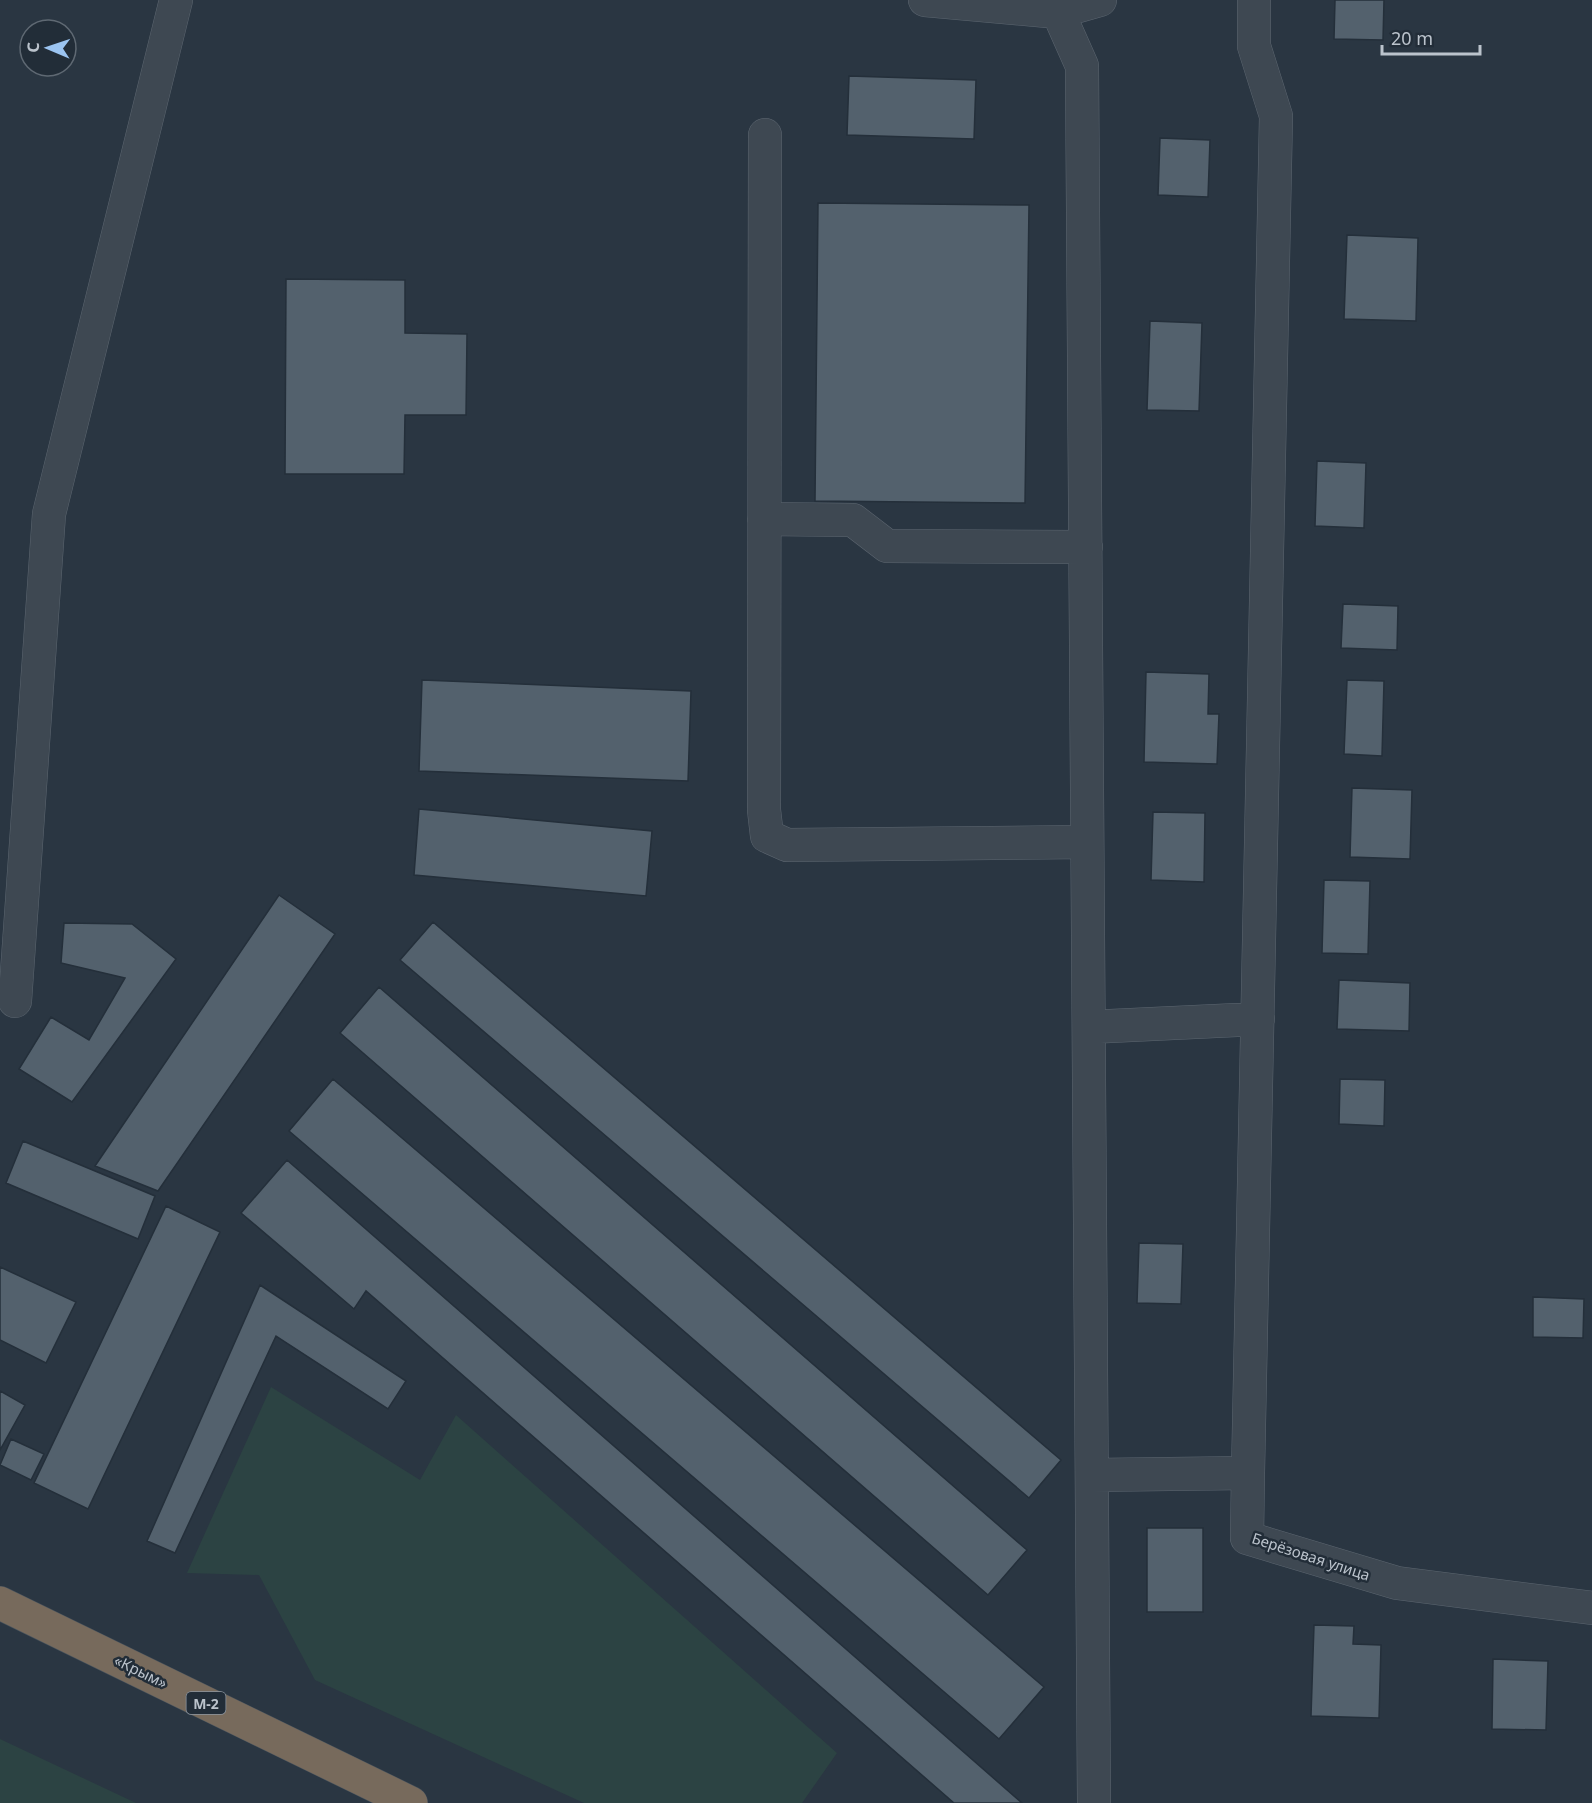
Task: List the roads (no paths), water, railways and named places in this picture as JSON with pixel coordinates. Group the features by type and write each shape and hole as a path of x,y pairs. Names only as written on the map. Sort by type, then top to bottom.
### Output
{"highway":[{"name":"«Крым»","path":"0,1603 411,1803"}],"street":[{"path":"15,1001 49,514 176,0"},
{"path":"924,0 1058,12 1100,0"},
{"path":"1092,1475 1248,1473 1276,116 1254,46 1254,0"},
{"path":"1058,12 1082,66 1094,1803"},
{"path":"765,135 764,810 767,836 787,844 1087,842"},
{"path":"764,519 853,520 887,546 1086,546"},
{"path":"1089,1027 1258,1019"},
{"name":"Берёзовая улица","path":"1248,1473 1247,1538 1397,1583 1592,1608"}]}
